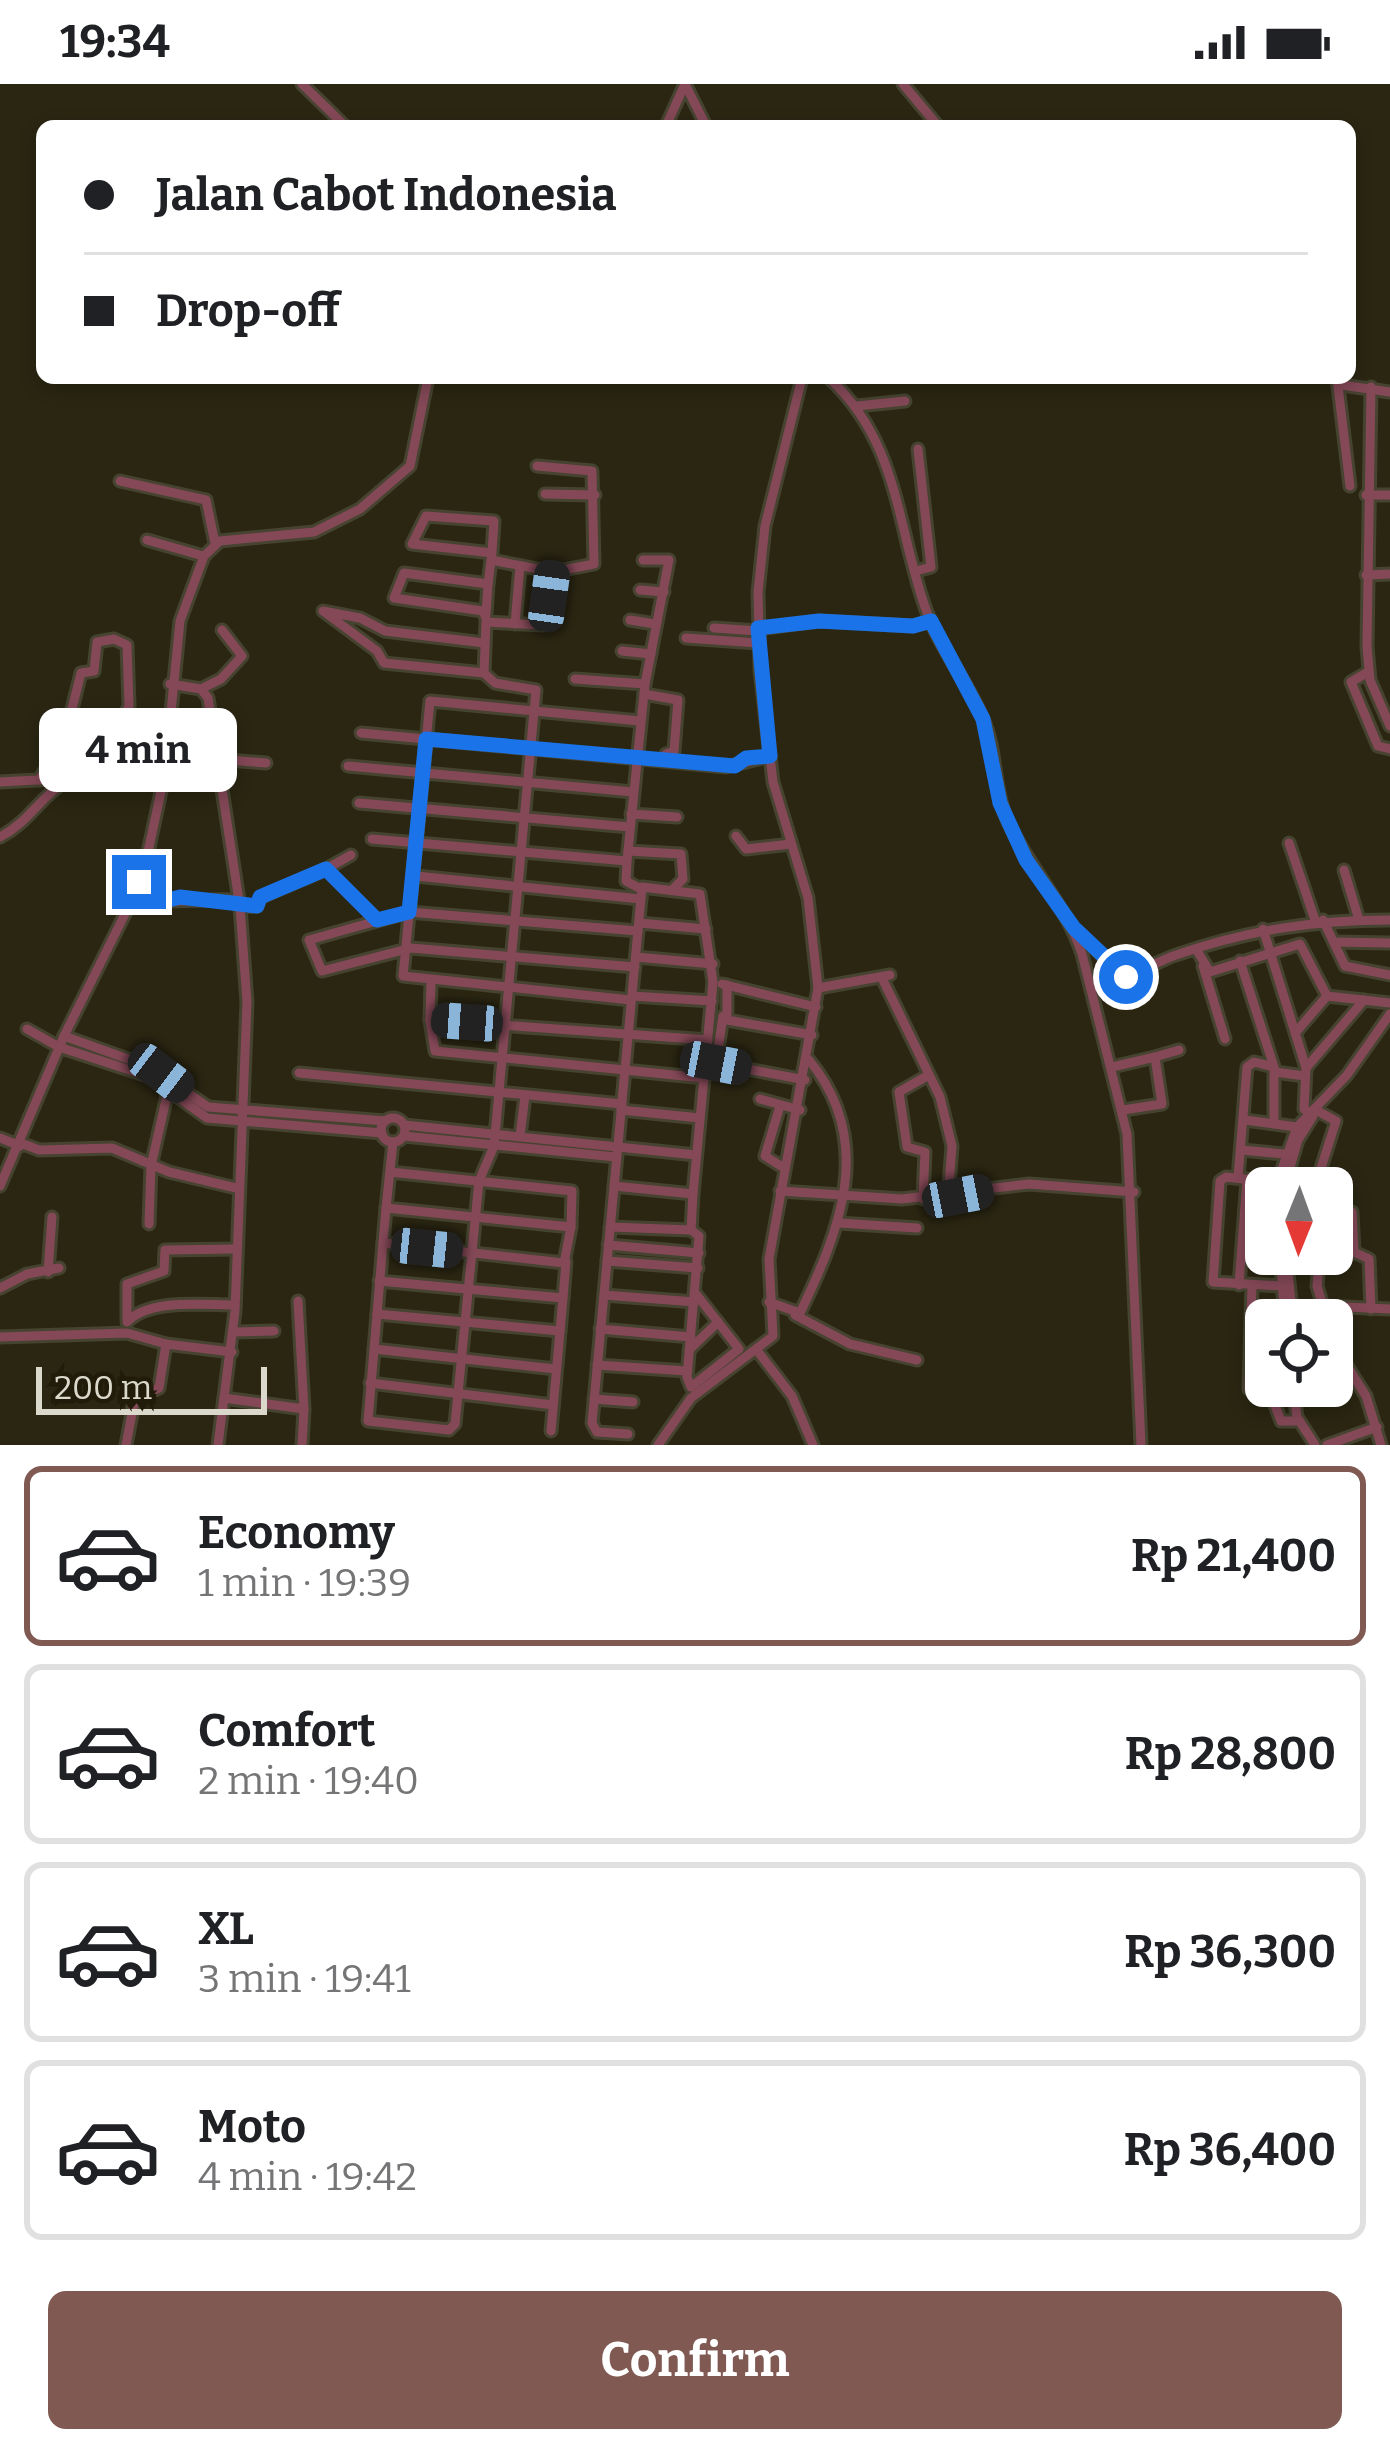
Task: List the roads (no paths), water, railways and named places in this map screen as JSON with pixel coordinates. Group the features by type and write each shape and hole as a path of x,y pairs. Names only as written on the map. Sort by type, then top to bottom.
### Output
{"street":[{"path":"302,84 339,120"},
{"path":"669,120 685,84"},
{"path":"685,84 703,120"},
{"path":"903,84 933,120"},
{"path":"0,1186 64,1036 133,898 165,773 170,684 182,611 203,556 215,543 314,532 360,509 410,466 427,384"},
{"path":"658,1445 691,1398 772,1340 769,1303 780,1191 806,1080 818,988 808,898 770,756 758,634 765,526 800,384"},
{"path":"835,384 857,406 886,455 931,621 983,719 1000,803 1021,850 1074,928 1123,977 1263,929 1319,920 1390,920"},
{"path":"1340,384 1349,485"},
{"path":"1356,384 1390,392"},
{"path":"1371,387 1366,495 1368,672 1390,726"},
{"path":"857,406 905,401"},
{"path":"916,572 931,568 918,449"},
{"path":"484,673 484,643 488,584 491,557 494,521 426,516 412,537 412,544 491,557 553,572 593,566 595,495 590,468 536,466"},
{"path":"120,481 206,500 215,543"},
{"path":"545,494 595,495"},
{"path":"1366,495 1390,495"},
{"path":"147,540 203,556"},
{"path":"628,1434 593,1430 639,927 640,894 626,881 627,856 640,721 669,560 643,560"},
{"path":"515,624 520,566"},
{"path":"488,584 404,573 394,598 515,624 545,623 553,572"},
{"path":"1366,575 1390,574"},
{"path":"640,590 664,592"},
{"path":"27,1029 59,1047 138,1072 202,1117 393,1118 400,1134 390,1172 382,1243 370,1425 449,1430 458,1395 479,1181 494,1146 535,712 533,687 495,683 484,673 384,663 380,654 323,611 331,609 385,631 484,643"},
{"path":"630,620 656,624"},
{"path":"686,638 758,634 819,621 913,626 931,621"},
{"path":"714,628 758,634"},
{"path":"170,684 201,688 221,679 242,656 222,630"},
{"path":"380,654 385,631"},
{"path":"39,780 65,736 81,673 94,670 96,644 113,639 127,645 129,706 95,774"},
{"path":"622,651 651,654"},
{"path":"1368,672 1351,682 1378,746 1390,749"},
{"path":"575,680 645,689 678,700 674,751 637,754"},
{"path":"201,688 208,698 240,903 247,1015 236,1188 234,1332 218,1445"},
{"path":"640,721 431,701 404,979 712,1001"},
{"path":"362,733 637,754 726,767 770,756"},
{"path":"217,758 266,763"},
{"path":"349,766 633,792"},
{"path":"0,782 165,773"},
{"path":"0,837 26,823 38,800 71,778"},
{"path":"359,803 630,827"},
{"path":"632,814 677,817"},
{"path":"736,836 746,849 791,844"},
{"path":"372,839 522,851 681,854 683,880 673,889"},
{"path":"1289,843 1319,920 1345,966 1390,975"},
{"path":"133,898 153,904 176,897 257,906 260,897 351,854"},
{"path":"326,869 377,920"},
{"path":"1344,870 1359,920"},
{"path":"416,876 518,887 640,894 673,889 700,894 713,964 711,1062"},
{"path":"706,929 514,922 409,912 310,937 319,970 404,949 713,964"},
{"path":"1074,928 1123,1110 1134,1192 1141,1445"},
{"path":"1263,929 1306,1072 1304,1109 1336,1121 1323,1167"},
{"path":"1334,942 1390,943"},
{"path":"1203,966 1211,971 1270,950 1301,945 1327,996"},
{"path":"1196,949 1225,1039"},
{"path":"1240,961 1274,1069 1274,1122"},
{"path":"818,988 886,976 927,1076 934,1080 952,1139 948,1198"},
{"path":"431,982 435,1051 704,1078"},
{"path":"713,982 816,1007"},
{"path":"691,1230 704,1078 727,985"},
{"path":"1327,996 1390,1004"},
{"path":"1296,1032 1327,996"},
{"path":"1306,1072 1364,1000"},
{"path":"1282,1167 1297,1127 1390,1014"},
{"path":"723,1016 812,1035"},
{"path":"430,1020 708,1040"},
{"path":"64,1036 150,1067 208,1108 241,1119 400,1134 495,1133 616,1152"},
{"path":"1112,1067 1179,1050"},
{"path":"1123,1110 1162,1104 1155,1057"},
{"path":"795,1315 847,1198 836,1104 809,1060"},
{"path":"711,1062 806,1080"},
{"path":"1239,1285 1248,1066 1306,1072"},
{"path":"299,1073 700,1118"},
{"path":"923,1199 926,1152 907,1147 899,1092 927,1076"},
{"path":"149,1224 151,1166 168,1090"},
{"path":"520,1136 525,1096"},
{"path":"760,1099 800,1110"},
{"path":"780,1106 765,1156 784,1168"},
{"path":"1287,1167 1314,1111"},
{"path":"1245,1120 1297,1127"},
{"path":"382,1133 385,1121"},
{"path":"400,1134 494,1146 696,1155"},
{"path":"0,1138 39,1150 112,1148 151,1166 236,1188"},
{"path":"1242,1150 1284,1154"},
{"path":"390,1172 572,1190 551,1431"},
{"path":"1245,1179 1221,1180 1212,1281 1317,1286"},
{"path":"614,1186 693,1193"},
{"path":"780,1191 923,1199 1053,1186 1134,1192"},
{"path":"386,1208 571,1227"},
{"path":"0,1288 27,1274 54,1270 52,1217"},
{"path":"839,1223 917,1228"},
{"path":"604,1295 695,1298 739,1349 691,1388 687,1371 691,1336 695,1298 698,1268 699,1236 691,1230 610,1227"},
{"path":"382,1243 566,1262"},
{"path":"608,1245 699,1253"},
{"path":"128,1333 127,1284 164,1271 165,1250 236,1249"},
{"path":"1353,1250 1369,1259 1371,1309"},
{"path":"607,1262 698,1268"},
{"path":"1284,1275 1286,1299"},
{"path":"1318,1275 1324,1307 1390,1309"},
{"path":"379,1281 563,1298"},
{"path":"1252,1285 1252,1299"},
{"path":"298,1301 302,1445"},
{"path":"769,1303 850,1344 916,1360"},
{"path":"128,1318 177,1304 235,1305"},
{"path":"377,1314 560,1331"},
{"path":"689,1350 718,1322"},
{"path":"600,1329 691,1336"},
{"path":"234,1332 274,1331"},
{"path":"0,1337 128,1333 166,1344 232,1352"},
{"path":"126,1445 136,1398 159,1388 166,1344"},
{"path":"374,1349 556,1369"},
{"path":"756,1349 792,1396 814,1445"},
{"path":"597,1365 687,1371"},
{"path":"1353,1373 1378,1427 1381,1445"},
{"path":"370,1383 553,1405"},
{"path":"224,1398 304,1409"},
{"path":"594,1400 633,1402"},
{"path":"1276,1407 1280,1420 1299,1421"},
{"path":"1297,1407 1299,1421 1315,1445"},
{"path":"1327,1445 1351,1442 1378,1427"}]}
